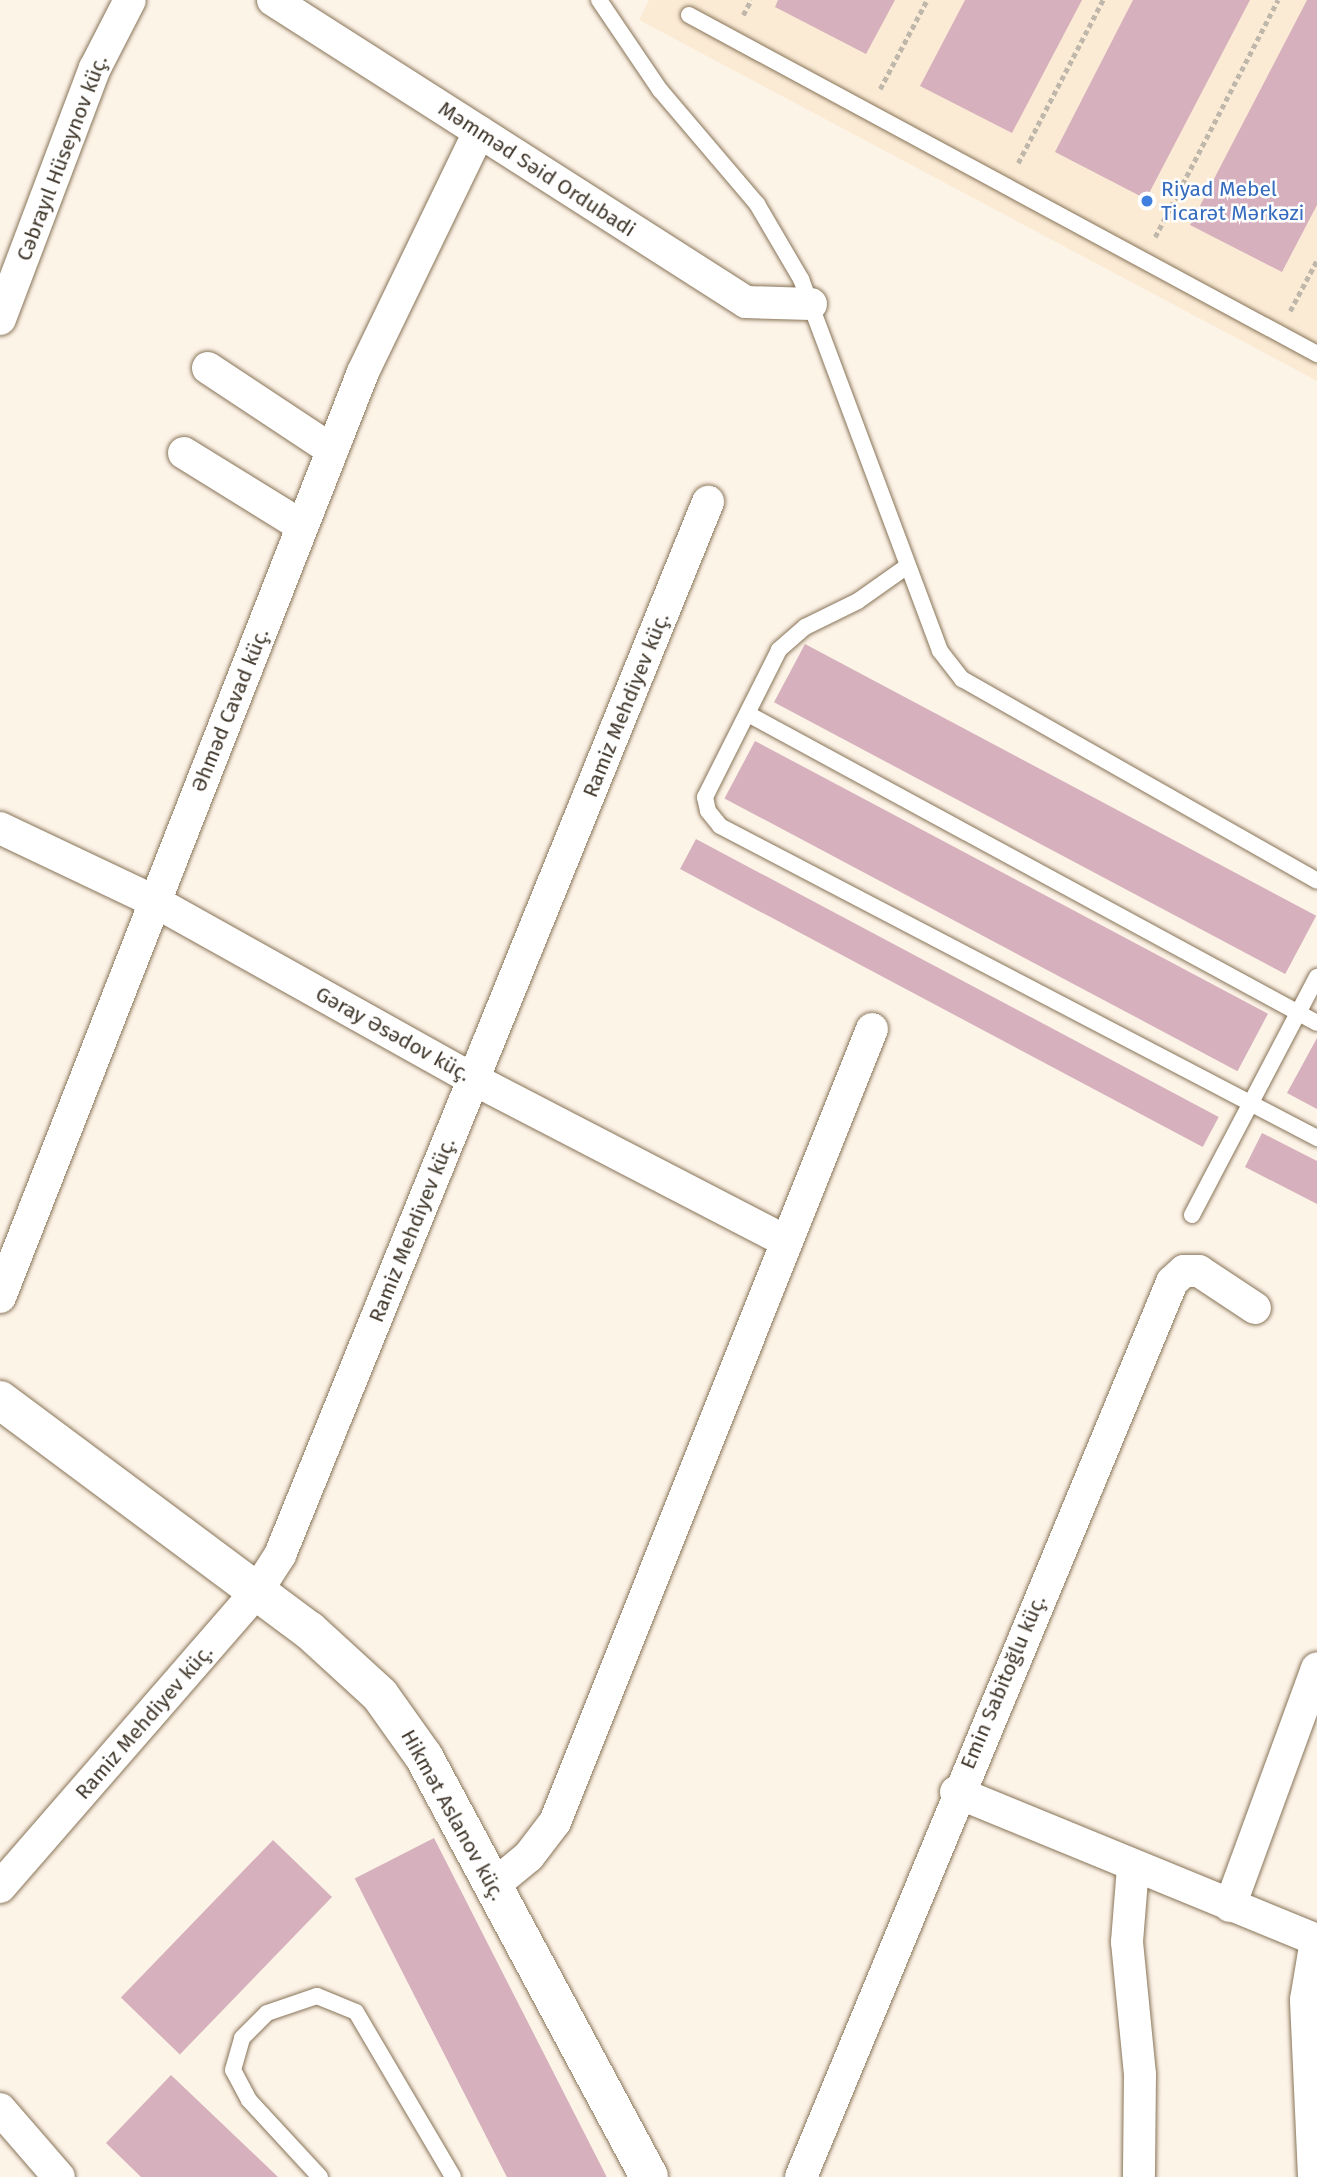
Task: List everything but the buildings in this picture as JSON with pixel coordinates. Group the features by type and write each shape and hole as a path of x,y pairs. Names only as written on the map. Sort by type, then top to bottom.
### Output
{"street":[{"name":"Cəbrayıl Hüseynov küç.","path":"0,318 95,68 131,0"},
{"name":"Məmməd Səid Ordubadi","path":"273,0 746,302 811,304"},
{"name":"Əhməd Cavad küç.","path":"0,1297 332,450 427,229 479,132"},
{"path":"208,368 332,450"},
{"path":"184,453 302,526"},
{"name":"Ramiz Mehdiyev küç.","path":"0,1886 257,1591 294,1525 708,502"},
{"name":"Gəray Əsədov küç.","path":"0,828 154,901 473,1079 786,1241"},
{"path":"494,1885 529,1856 555,1822 872,1029"},
{"name":"Emin Sabitoğlu küç.","path":"801,2177 957,1792 1172,1282 1184,1271 1199,1270 1255,1308"},
{"name":"Hikmət Aslanov küç.","path":"0,1400 257,1591 380,1695 424,1757 649,2177"},
{"path":"1230,1906 1317,1668"},
{"path":"957,1792 1133,1867 1317,1940 1306,2000 1314,2177"},
{"path":"1133,1867 1127,1942 1140,2075 1139,2177"},
{"path":"0,2109 59,2177"}],"lane":[{"path":"600,0 660,90 757,204 811,304 906,567 940,651 962,678 1317,881"},
{"path":"689,15 1317,354"},
{"path":"906,567 858,601 805,627 779,650 705,797 720,825 1317,1138"},
{"path":"748,715 1317,1023"},
{"path":"1192,1215 1317,977"},
{"path":"320,2177 249,2100 233,2070 242,2038 267,2013 317,1996 356,2012 453,2177"}],"path":[{"path":"869,111 927,0"},
{"path":"1006,186 1103,0"},
{"path":"1144,260 1278,0"},
{"path":"1279,333 1317,260"}],"shaded area":[{"name":"Riyad Mebel Ticarət Mərkəzi","path":"649,0 1317,0 1317,381 639,20"}],"place":[{"name":"Riyad Mebel Ticarət Mərkəzi","path":"1147,201"}]}
